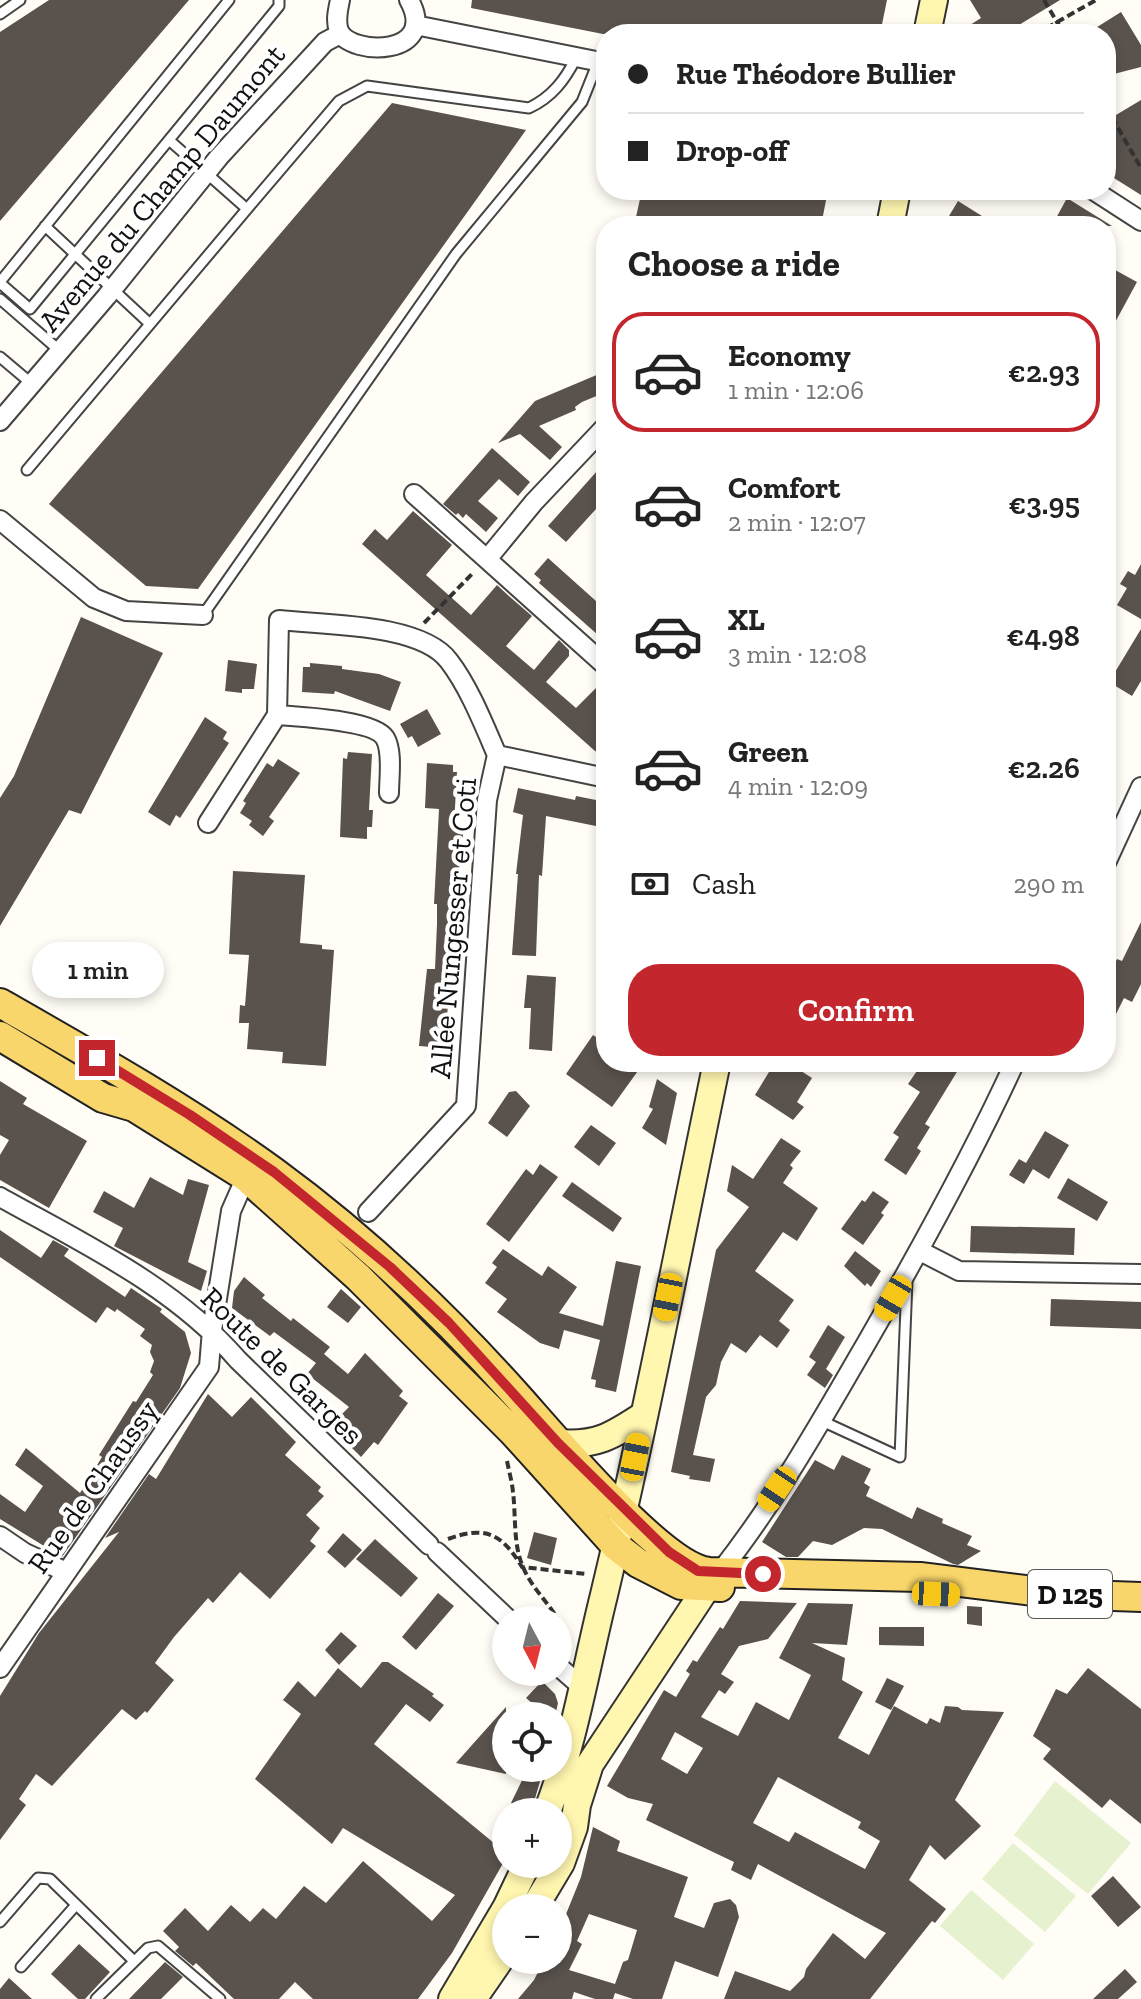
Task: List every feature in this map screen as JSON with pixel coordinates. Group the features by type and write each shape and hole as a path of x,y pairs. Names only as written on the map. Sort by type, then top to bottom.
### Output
{"main road":[{"path":"929,24 934,0"},
{"name":"D 125","path":"0,1003 190,1115 274,1172 379,1258 449,1323 558,1443 625,1511 689,1567 712,1577 960,1595 1064,1606 1141,1607"},
{"name":"D 125","path":"0,1036 103,1098 134,1107 246,1177 358,1277 505,1424 616,1546 638,1563 681,1585 712,1577 920,1577 1058,1594 1141,1597"},
{"path":"572,1665 608,1576 625,1511 715,1072"},
{"path":"558,1443 581,1444 609,1438 644,1415"},
{"path":"542,1894 561,1863 590,1764 712,1577"},
{"path":"552,1798 567,1686"},
{"path":"452,1999 492,1932"},
{"path":"473,1999 492,1971"}],"street":[{"path":"340,0 336,20 340,34 354,44 395,47 406,42 415,25 415,13 409,0"},
{"path":"415,25 596,62"},
{"name":"Avenue du Champ Daumont","path":"0,421 207,172 325,42 340,34"},
{"path":"1108,200 1141,221"},
{"path":"488,558 534,502 596,437"},
{"path":"414,494 596,657"},
{"path":"0,520 94,598 126,611 203,615"},
{"path":"208,823 277,715 279,620 393,631 432,646 449,659 497,755 596,776"},
{"path":"277,715 369,726 384,735 388,745 389,793"},
{"name":"Allée Nungesser et Coti","path":"368,1212 466,1106 487,800 497,755"},
{"path":"1116,841 1141,787"},
{"path":"712,1577 822,1421 920,1251 977,1145 1010,1072"},
{"name":"Rue de Chaussy","path":"0,1668 209,1367 231,1211 246,1177"},
{"name":"Route de Garges","path":"0,1197 134,1271 212,1330 238,1360 494,1606"},
{"path":"920,1251 959,1271 1141,1274"},
{"path":"0,1536 25,1553 66,1572"}],"lane":[{"path":"0,14 20,0"},
{"path":"229,0 0,283 30,309 279,6 279,0"},
{"path":"27,470 339,101 367,86 529,108 544,101 565,79 576,58"},
{"path":"203,615 456,254 582,102 596,75"},
{"path":"169,140 247,209"},
{"path":"45,226 150,324"},
{"path":"0,299 60,351"},
{"path":"0,357 32,384"},
{"path":"822,1421 900,1457 907,1273"},
{"path":"0,1922 38,1878 50,1879 134,1961"},
{"path":"21,1967 76,1905"},
{"path":"96,1999 148,1948 158,1946 220,1999"}],"path":[{"path":"1044,0 1057,22"},
{"path":"1054,24 1096,0"},
{"path":"1116,124 1141,168"},
{"path":"411,636 488,558"},
{"path":"505,1424 506,1458 522,1567"},
{"path":"433,1549 475,1531 489,1533 511,1549 549,1606"},
{"path":"522,1567 608,1576"}],"green space":[{"path":"1055,1781 1131,1843 1088,1894 1014,1835"},
{"path":"1013,1843 1076,1896 1045,1932 982,1879"},
{"path":"971,1890 1034,1944 1003,1980 940,1926"}],"building":[{"path":"49,0 189,0 0,221 0,32"},
{"path":"472,0 887,0 882,24 596,24 596,33 471,8"},
{"path":"970,0 1060,0 1020,24 972,24 981,18"},
{"path":"1121,12 1141,45 1141,67 1116,73 1116,24 1102,24"},
{"path":"1141,100 1141,195 1116,179 1116,115"},
{"path":"392,103 526,130 198,589 146,586 49,504"},
{"path":"640,200 826,200 823,216 636,216"},
{"path":"1066,200 1070,200 1096,216 1057,216"},
{"path":"958,201 982,216 949,216"},
{"path":"1116,270 1137,282 1116,321"},
{"path":"596,375 596,396 582,402 575,407 576,410 539,426 562,447 550,460 520,434 498,443 535,401"},
{"path":"492,448 530,482 518,496 499,479 478,501 498,518 486,532 466,514 463,518 458,513 456,515 443,504"},
{"path":"596,472 596,509 566,542 548,526"},
{"path":"413,511 452,545 426,575 471,615 497,585 532,616 506,646 534,670 559,640 569,650 569,656 546,682 576,708 596,688 596,751 362,544 375,529 387,540"},
{"path":"548,558 596,601 596,633 539,583 541,580 534,574"},
{"path":"1141,564 1141,619 1117,605 1127,588 1120,584 1128,571 1135,575"},
{"path":"81,617 163,653 81,814 69,810 0,926 0,798 14,776"},
{"path":"1141,629 1141,681 1132,696 1116,686 1116,670"},
{"path":"228,660 257,664 254,689 242,689 242,693 225,691"},
{"path":"310,663 342,666 342,669 379,674 401,682 390,711 335,691 334,694 302,692 303,667 310,667"},
{"path":"427,709 441,734 418,747 400,724"},
{"path":"205,717 227,732 223,739 229,743 180,818 176,815 170,826 148,812"},
{"path":"348,752 372,754 369,810 373,810 372,827 367,827 367,839 340,837 343,758 347,759"},
{"path":"278,759 300,773 269,817 274,821 263,836 249,825 252,821 240,813 246,803 243,801 267,763 273,767"},
{"path":"427,763 453,765 453,772 457,772 454,825 464,826 458,879 461,880 462,895 458,950 455,949 455,959 451,959 445,1048 419,1046 427,969 435,969 437,924 437,904 434,904 439,809 425,808"},
{"path":"518,788 575,800 576,796 596,800 596,826 546,816 542,876 539,875 536,956 512,955 523,815 513,812"},
{"path":"233,871 305,875 300,943 322,945 322,949 334,950 326,1066 282,1063 283,1052 247,1049 249,1023 239,1023 240,1005 245,1006 249,955 229,954"},
{"path":"1141,922 1141,984 1132,1002 1124,998 1116,1014 1116,961 1122,961"},
{"path":"527,975 556,977 552,1051 529,1049 531,1008 524,1008"},
{"path":"593,1035 596,1037 596,1072 637,1072 612,1107 566,1074"},
{"path":"769,1072 803,1072 812,1078 797,1102 804,1107 793,1120 755,1095"},
{"path":"916,1072 957,1072 925,1124 930,1127 917,1148 921,1151 906,1175 884,1160 899,1137 893,1133 920,1092 908,1084"},
{"path":"657,1079 677,1093 666,1145 642,1128 653,1109 649,1107"},
{"path":"0,1081 27,1098 23,1104 87,1141 49,1208 0,1180 0,1155 9,1140 0,1135"},
{"path":"516,1091 530,1106 507,1137 488,1123 509,1092"},
{"path":"591,1125 616,1143 599,1166 574,1147"},
{"path":"1045,1131 1069,1145 1049,1179 1033,1169 1024,1184 1009,1175 1019,1159 1026,1163"},
{"path":"781,1138 801,1151 790,1165 793,1168 783,1183 818,1208 797,1241 783,1232 755,1271 794,1300 779,1321 790,1330 777,1348 760,1335 746,1353 731,1343 721,1362 716,1385 706,1397 693,1455 715,1459 710,1482 689,1479 690,1476 671,1472 716,1250 749,1207 727,1191 732,1165 753,1179"},
{"path":"540,1164 558,1177 509,1242 486,1224 526,1169 533,1175"},
{"path":"150,1177 183,1195 188,1179 209,1185 188,1262 207,1271 201,1291 114,1246 123,1228 93,1212 104,1191 134,1208"},
{"path":"1068,1178 1108,1202 1097,1221 1057,1198"},
{"path":"572,1182 622,1218 613,1232 562,1196"},
{"path":"873,1191 889,1202 881,1213 884,1215 863,1245 841,1229 862,1200 865,1202"},
{"path":"971,1226 1075,1228 1074,1255 970,1252"},
{"path":"0,1230 41,1258 53,1240 69,1249 64,1256 125,1297 131,1288 162,1309 160,1312 185,1332 191,1353 180,1388 62,1557 0,1519 0,1494 25,1512 43,1486 15,1465 26,1448 80,1493 102,1457 99,1455 153,1375 150,1372 154,1361 150,1352 152,1345 140,1336 145,1329 117,1309 115,1312 107,1307 96,1323 0,1257"},
{"path":"503,1249 542,1276 548,1266 577,1287 559,1313 603,1326 616,1261 641,1266 616,1392 595,1387 596,1380 591,1379 600,1340 564,1330 559,1349 540,1343 497,1312 507,1299 485,1283 497,1267 492,1263"},
{"path":"855,1251 881,1271 871,1287 867,1283 865,1286 844,1266"},
{"path":"244,1277 265,1295 262,1298 330,1347 324,1354 348,1374 365,1353 403,1391 399,1396 408,1403 378,1445 374,1442 361,1457 330,1426 349,1407 307,1374 316,1363 274,1332 270,1336 232,1308 234,1291"},
{"path":"341,1289 361,1307 348,1323 327,1307"},
{"path":"1051,1299 1141,1302 1141,1329 1050,1326"},
{"path":"828,1325 845,1337 826,1369 833,1375 825,1388 807,1375 816,1362 809,1357"},
{"path":"208,1394 232,1417 251,1397 296,1442 285,1455 321,1487 318,1491 324,1496 306,1515 320,1528 310,1541 316,1546 270,1599 240,1572 213,1603 208,1598 155,1663 174,1680 147,1713 145,1711 136,1720 122,1709 52,1786 36,1774 19,1799 26,1805 0,1840 0,1696 39,1633 119,1532 105,1538 149,1474 156,1479"},
{"path":"842,1455 871,1469 864,1483 870,1487 866,1496 912,1519 917,1507 943,1519 942,1523 972,1536 967,1545 981,1551 958,1565 882,1529 864,1528 832,1545 813,1541 798,1557 786,1557 762,1542 815,1460 834,1470"},
{"path":"534,1532 557,1538 551,1565 527,1558"},
{"path":"343,1533 362,1550 345,1568 327,1552"},
{"path":"375,1539 418,1578 401,1597 356,1559"},
{"path":"438,1593 454,1606 416,1650 402,1637"},
{"path":"740,1601 797,1603 768,1639 739,1646 721,1674 734,1682 725,1694 719,1690 701,1717 738,1736 756,1702 789,1720 811,1675 779,1658 808,1603 853,1604 847,1645 812,1643 845,1658 842,1680 863,1692 838,1738 869,1755 894,1706 927,1724 930,1718 940,1723 945,1706 1004,1712 955,1800 981,1826 945,1860 930,1845 909,1880 946,1909 935,1923 932,1921 870,1999 724,1999 735,1971 790,1991 804,1977 806,1969 833,1933 865,1959 886,1933 758,1864 751,1880 731,1870 734,1862 646,1820 653,1804 628,1798 607,1786 664,1690 676,1697 690,1674 686,1671 693,1660 697,1662 720,1627 723,1629","holes":["675,1732 703,1748 687,1774 661,1759","778,1777 861,1822 858,1828 880,1841 865,1869 795,1832 789,1842 753,1823"]},
{"path":"967,1606 982,1607 982,1626 967,1624"},
{"path":"879,1627 924,1627 924,1646 879,1645"},
{"path":"341,1632 357,1646 339,1665 325,1650"},
{"path":"382,1662 388,1662 434,1694 432,1696 444,1705 430,1722 406,1704 374,1744 492,1841 492,1878 495,1878 452,1953 418,1999 313,1999 295,1982 279,1999 234,1999 196,1963 193,1966 175,1951 179,1947 163,1931 185,1908 208,1931 231,1905 250,1922 263,1908 276,1919 304,1886 326,1903 363,1861 432,1921 455,1895 343,1828 332,1844 255,1779 301,1714 283,1700 298,1681 315,1697 338,1668 361,1688"},
{"path":"1088,1668 1141,1709 1141,1824 1110,1799 1102,1808 1043,1759 1051,1749 1033,1736 1056,1689 1067,1694"},
{"path":"887,1678 904,1686 891,1710 875,1702"},
{"path":"537,1686 547,1686 558,1702 531,1702 526,1698"},
{"path":"492,1723 492,1771 456,1763"},
{"path":"521,1782 540,1782 535,1798 513,1798"},
{"path":"593,1827 620,1841 617,1851 688,1877 674,1917 704,1928 714,1903 730,1899 736,1905 739,1917 718,1977 675,1961 662,1999 633,1999 615,1993 613,1999 595,1999 574,1992 572,1999 518,1999 537,1974 572,1974 572,1971 615,1984 623,1962 628,1960 637,1930 589,1914 577,1941 582,1944 572,1964 572,1899 581,1877"},
{"path":"1113,1876 1141,1907 1118,1927 1091,1896"},
{"path":"79,1944 110,1972 85,1999 78,1999 51,1974"},
{"path":"165,1962 183,1977 161,1999 129,1999"},
{"path":"1125,1969 1137,1982 1118,1999 1093,1999"},
{"path":"9,1978 32,1999 0,1999 0,1989"}],"route":[{"path":"97,1058 190,1115 274,1172 390,1267 491,1367 558,1443 669,1552 698,1571 763,1574"}]}
